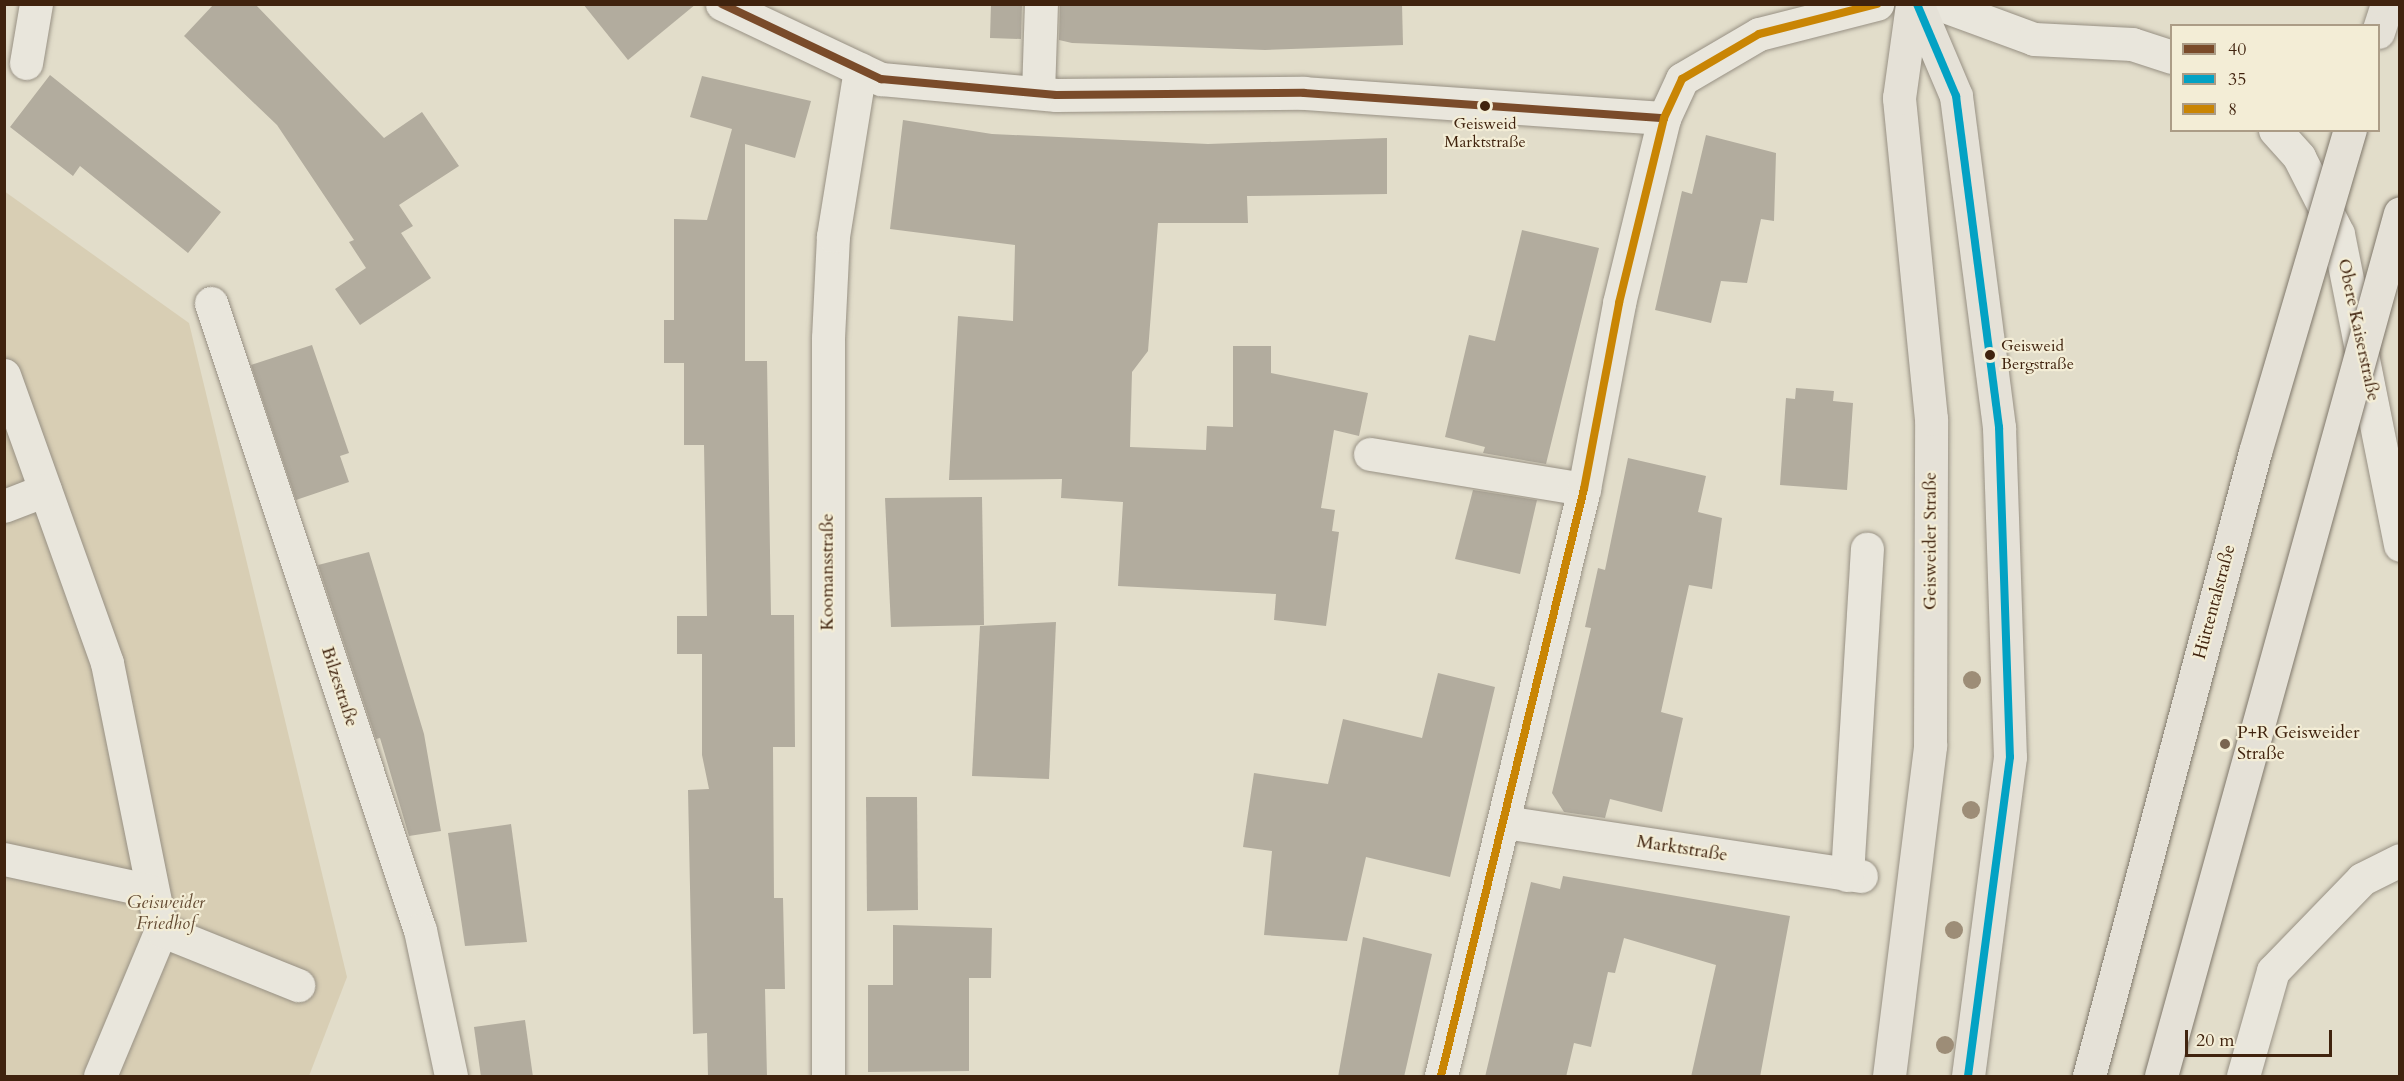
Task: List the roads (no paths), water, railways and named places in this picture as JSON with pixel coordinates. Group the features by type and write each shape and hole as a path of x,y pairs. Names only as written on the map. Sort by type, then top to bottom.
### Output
{"main road":[{"name":"Geisweider Straße","path":"1889,1077 1930,746 1931,419 1899,98 1912,4"},
{"path":"1917,4 1956,96 1999,427 2010,757 1968,1077"},
{"path":"2380,28 2386,4"},
{"name":"Hüttentalstraße","path":"2089,1077 2255,452 2348,132"},
{"path":"2161,1077 2400,213"}],"street":[{"path":"26,63 36,4"},
{"path":"722,4 881,79 1038,93 1305,93 1664,118"},
{"path":"1038,93 1041,4"},
{"path":"1441,1077 1584,489 1619,303 1664,118 1682,79 1759,34 1877,4"},
{"path":"1939,4 2034,39 2132,44 2170,56"},
{"name":"Koomansstraße","path":"828,1077 828,338 832,236 860,69"},
{"name":"Obere Kaiserstraße","path":"2277,132 2299,157 2338,234 2400,545"},
{"name":"Bilzestraße","path":"211,303 420,930 452,1077"},
{"path":"4,375 107,663 161,930 100,1077"},
{"path":"1370,454 1584,489"},
{"path":"4,506 45,490"},
{"name":"Marktstraße","path":"1504,822 1854,875 1867,549"},
{"path":"4,859 152,891"},
{"path":"2243,1077 2273,971 2362,879 2400,860"},
{"path":"161,930 298,986"}],"place":[{"name":"Geisweid Marktstraße","path":"1485,106"},
{"name":"Geisweid Bergstraße","path":"1990,355"},
{"name":"P+R Geisweider Straße","path":"2225,744"}],"park label":[{"name":"Geisweider Friedhof","path":"166,914"}]}
